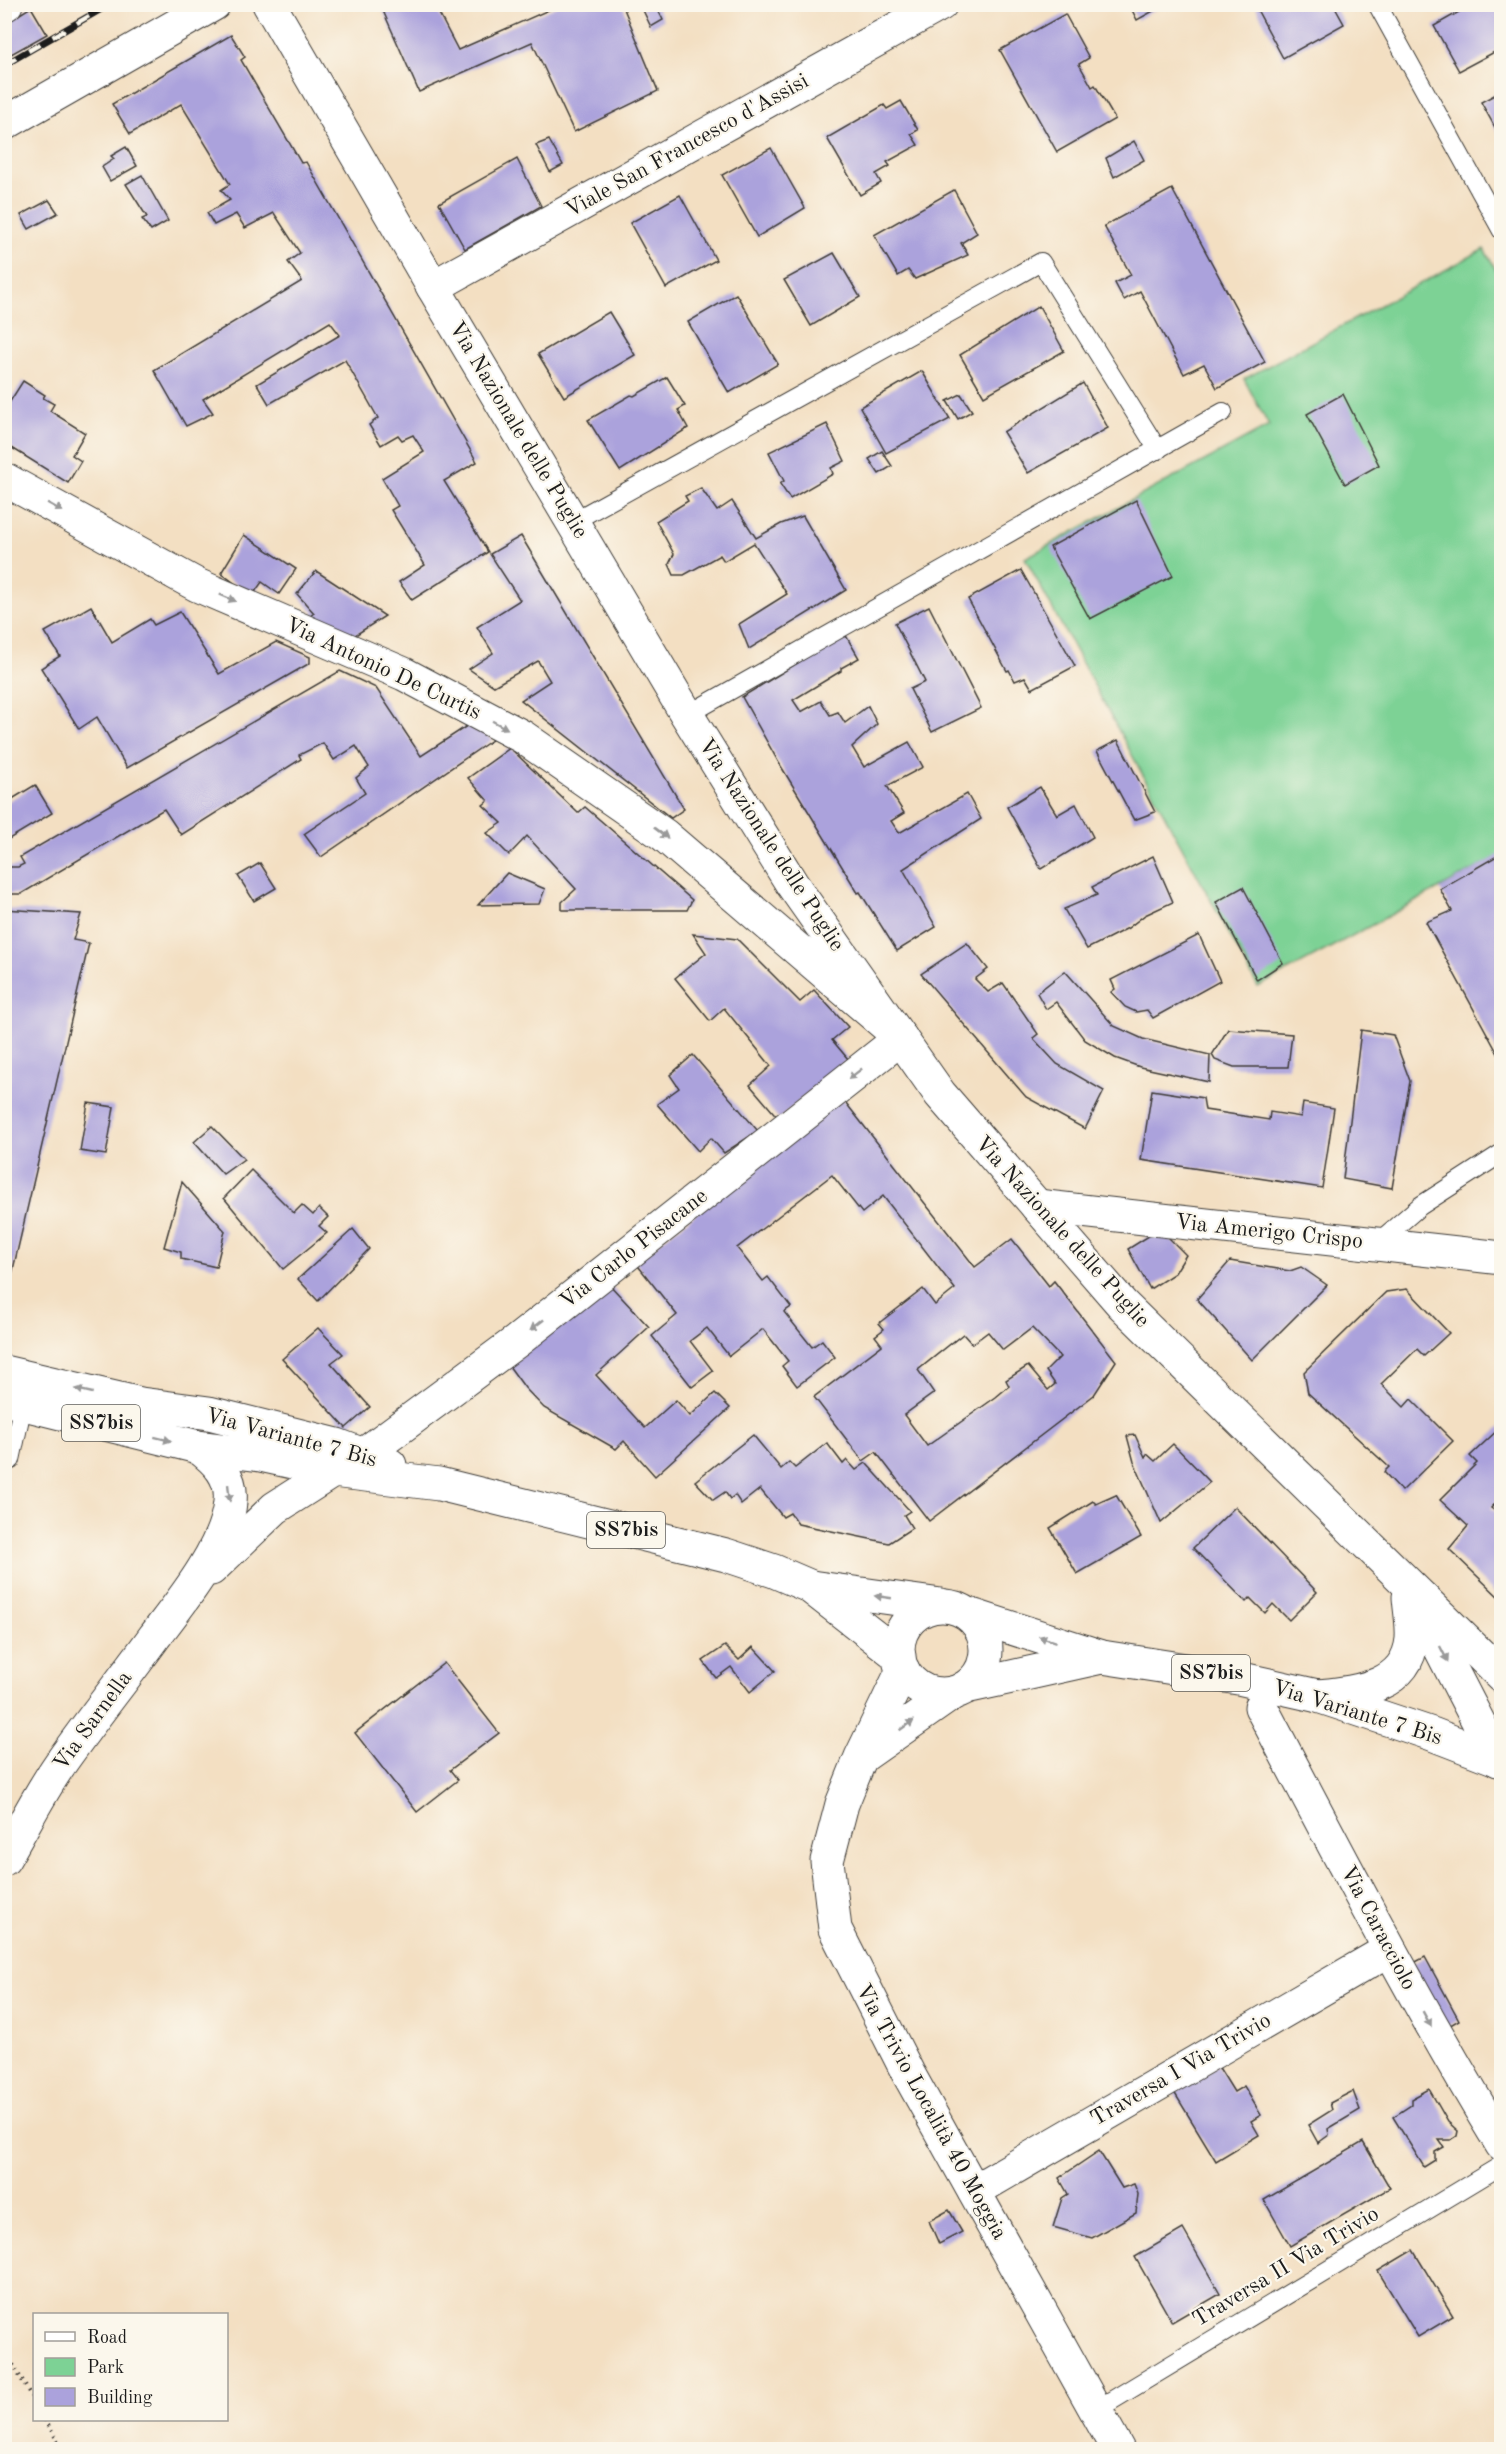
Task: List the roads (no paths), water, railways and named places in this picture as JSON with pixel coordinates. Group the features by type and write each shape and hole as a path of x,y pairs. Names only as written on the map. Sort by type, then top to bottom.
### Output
{"street":[{"path":"4,124 214,4"},
{"name":"Via Nazionale delle Puglie","path":"269,4 433,287 687,715 792,884 940,1094 1122,1304 1502,1676"},
{"name":"Viale San Francesco d'Assisi","path":"433,287 941,4"},
{"name":"Via Antonio De Curtis","path":"4,479 197,585 404,674 523,737 664,835 901,1038"},
{"name":"Via Carlo Pisacane","path":"363,1455 517,1341 901,1038"},
{"name":"Via Amerigo Crispo","path":"1037,1206 1502,1258"},
{"name":"Via Variante 7 Bis","path":"4,1372 141,1404 209,1413 337,1445 439,1484"},
{"name":"Via Variante 7 Bis","path":"14,1402 198,1447 260,1455 333,1471 439,1484 726,1555 774,1570 809,1586 955,1610 1102,1657 1238,1678 1318,1696 1500,1760"},
{"name":"Via Variante 7 Bis","path":"141,1404 260,1455"},
{"path":"191,1589 217,1546 231,1504 226,1473 198,1447"},
{"path":"260,1455 276,1473 280,1491 274,1508"},
{"path":"191,1589 274,1508 333,1471"},
{"path":"1318,1696 1358,1692 1383,1683 1402,1666 1412,1641 1407,1583"},
{"name":"Via Nazionale delle Puglie","path":"1407,1583 1500,1760"},
{"name":"Via Variante 7 Bis","path":"809,1586 901,1663"},
{"name":"Via Sarnella","path":"4,1859 59,1766 191,1589"},
{"path":"861,1757 977,1678 984,1665 987,1651 985,1637 978,1624 955,1610 927,1608 914,1616 904,1627 899,1641 901,1663"},
{"name":"Via Variante 7 Bis","path":"959,1690 1102,1657"},
{"name":"SS7bis","path":"901,1663 912,1682 924,1690 939,1694 959,1690"},
{"name":"Via Trivio Località 40 Moggia","path":"901,1663 842,1804 827,1861 835,1929 903,2063 1118,2450"},
{"name":"Via Caracciolo","path":"1261,1707 1389,1950 1449,2058 1502,2145"},
{"name":"Traversa I Via Trivio","path":"974,2191 1389,1950"}],"lane":[{"path":"1377,4 1502,231"},
{"path":"572,522 1041,262 1158,450"},
{"path":"687,715 1223,412"},
{"path":"1376,1244 1420,1206 1502,1153"},
{"path":"6,1460 14,1402"},
{"name":"Traversa II Via Trivio","path":"1096,2410 1502,2165"}],"railway":[{"path":"4,65 110,4"}]}
